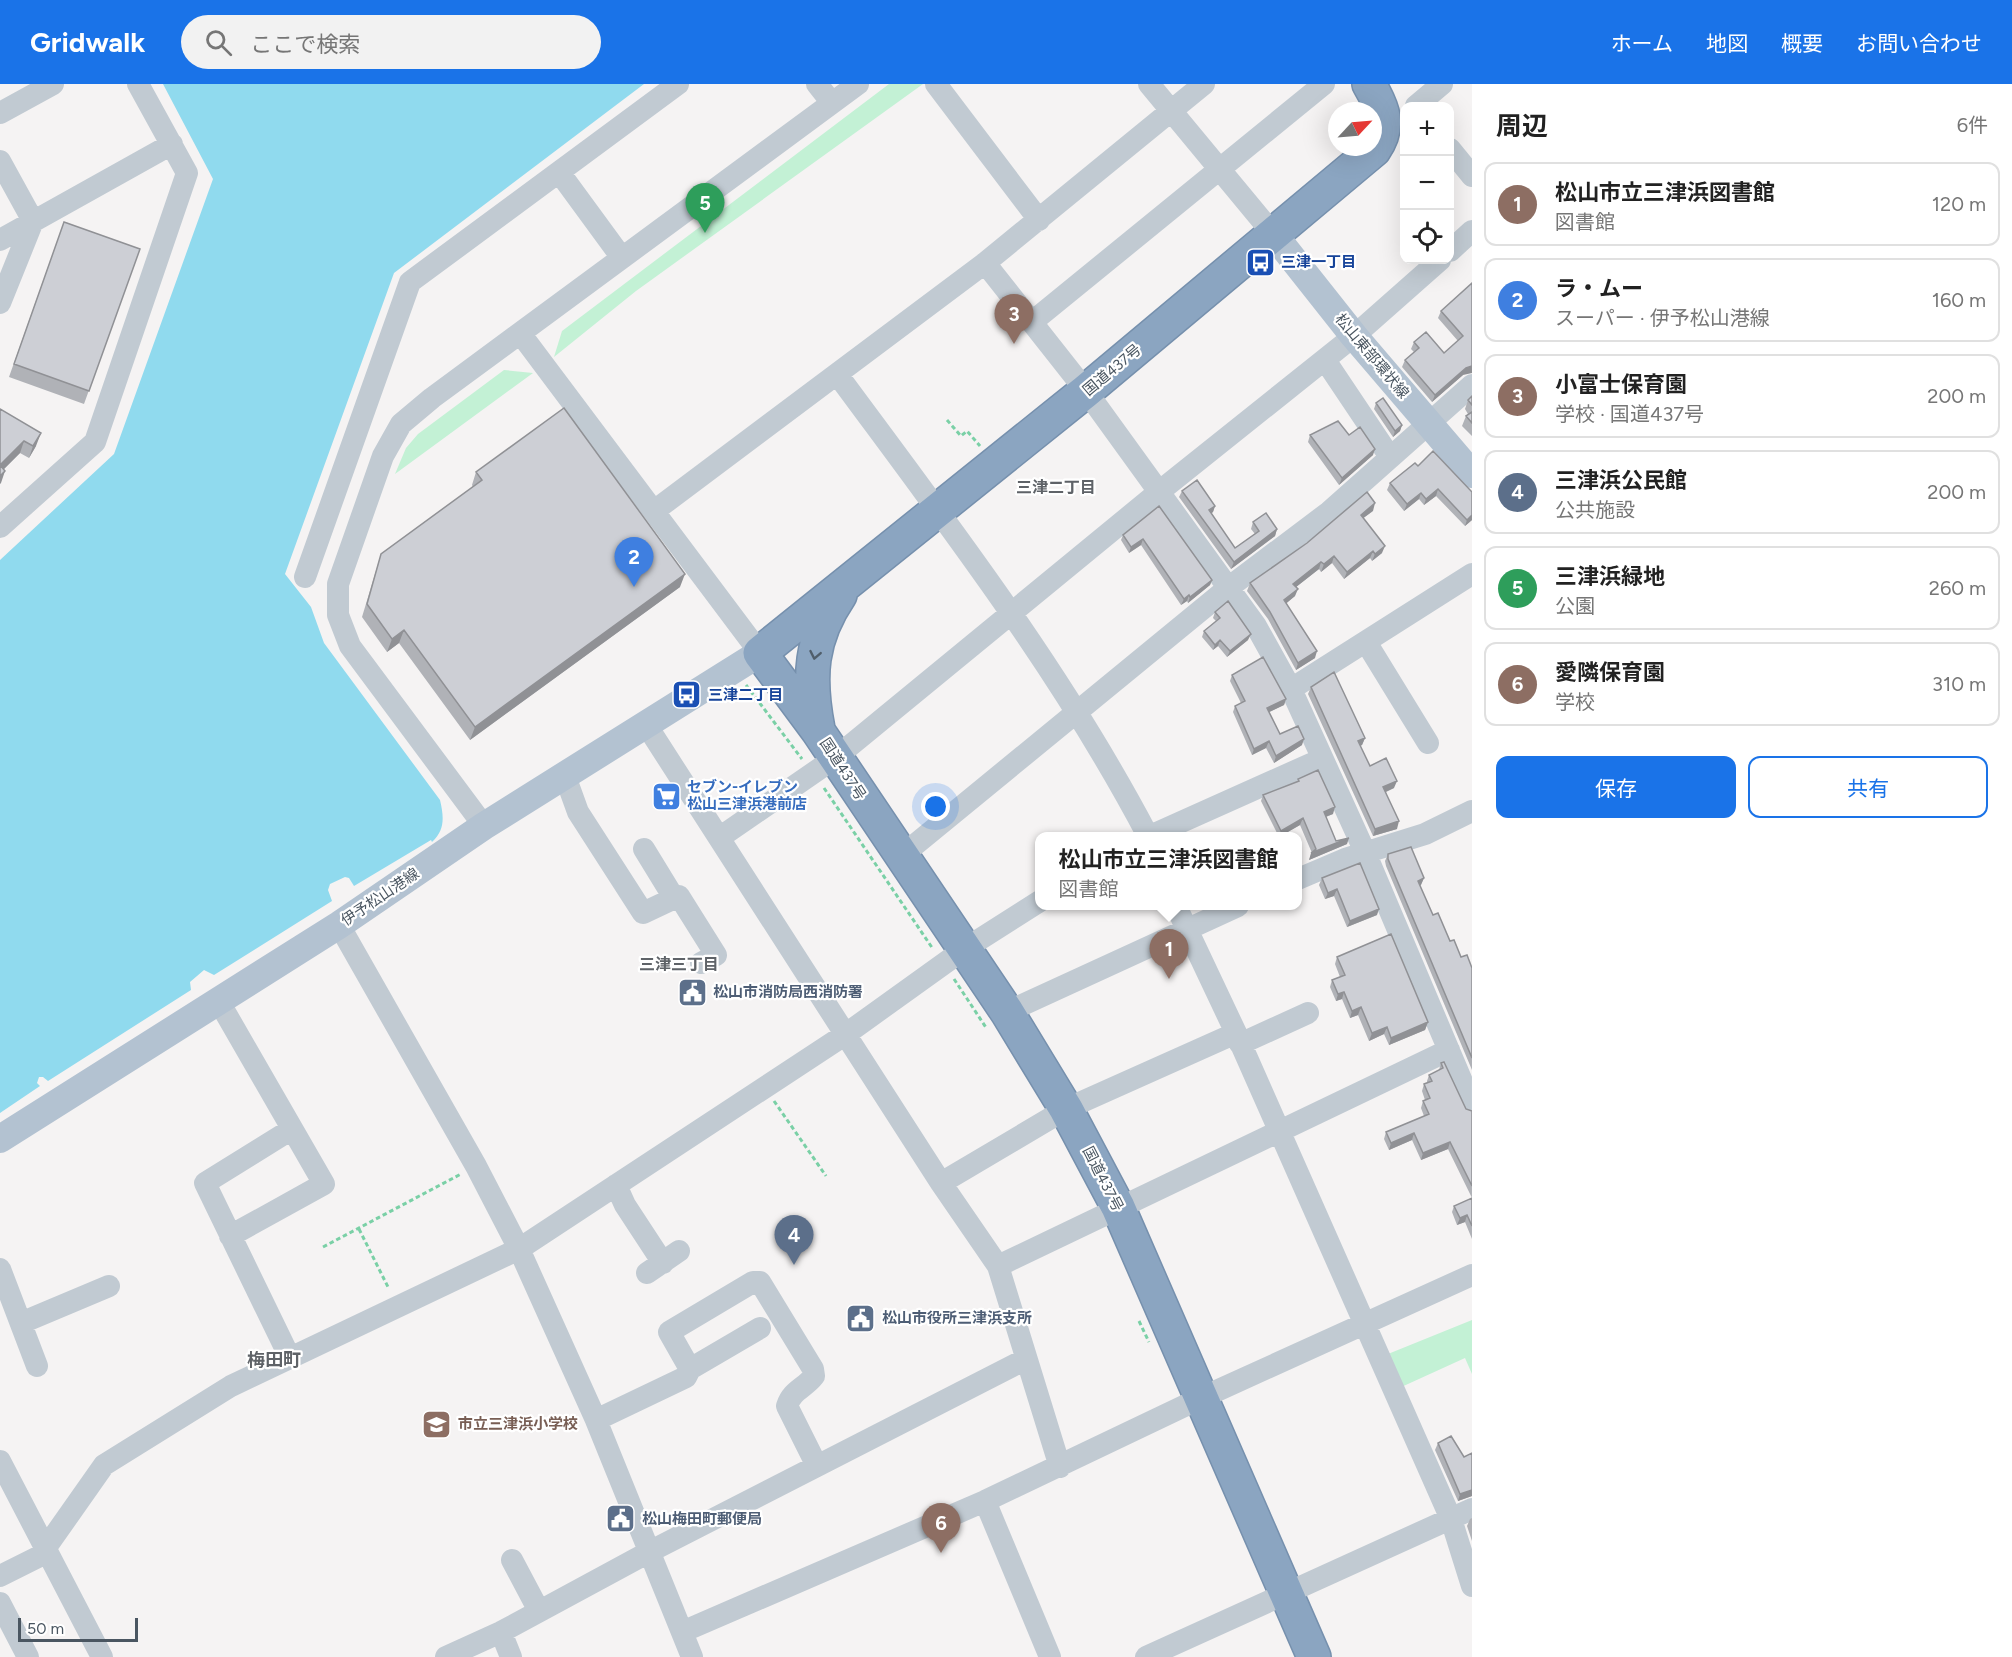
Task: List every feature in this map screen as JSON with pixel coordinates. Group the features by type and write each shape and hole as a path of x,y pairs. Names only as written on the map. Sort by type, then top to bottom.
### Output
{"highway":[{"name":"国道437号","path":"1314,1657 1118,1207 1066,1109 949,959 900,857 819,759 760,653 1086,391 1374,150 1395,120 1383,112 1369,84"},
{"path":"819,759 811,694 813,656 826,616 847,584"}],"main road":[{"name":"松山東部環状線","path":"1274,235 1354,336 1472,474"},
{"name":"伊予松山港線","path":"0,1139 339,925 484,826 647,726 760,653"}],"street":[{"path":"0,113 53,84"},
{"path":"0,527 94,442 187,173 138,84"},
{"path":"305,578 410,282 678,84"},
{"path":"817,84 832,103"},
{"path":"484,826 350,646 338,615 338,584 383,456 401,424 432,398 858,84"},
{"path":"936,84 1039,219"},
{"path":"1149,84 1274,235"},
{"path":"654,511 985,263 1204,84"},
{"path":"1032,322 1324,84"},
{"path":"1421,102 1442,84"},
{"path":"0,240 172,144"},
{"path":"1454,155 1472,176"},
{"path":"0,161 33,221"},
{"path":"559,172 622,258"},
{"path":"0,303 33,221"},
{"path":"1454,247 1472,231"},
{"path":"985,263 1086,391 1256,626 1291,689 1365,852 1449,1050 1466,1075 1472,1105"},
{"path":"719,838 819,759 1011,615 1160,491 1354,336 1435,264"},
{"path":"520,333 760,653"},
{"path":"1324,360 1390,457"},
{"path":"837,374 1011,615 1115,773 1146,832"},
{"path":"900,857 1228,588 1329,512 1472,384"},
{"path":"366,407 401,424"},
{"path":"1291,689 1472,574"},
{"path":"1366,642 1428,743"},
{"path":"647,726 941,1183 998,1266 1060,1467"},
{"path":"1160,832 1322,759"},
{"path":"565,776 578,812 643,913 679,896 716,955 701,963"},
{"path":"1302,877 1365,852 1425,834 1472,811"},
{"path":"644,849 674,898"},
{"path":"0,1576 40,1556 104,1465 231,1386 519,1249 846,1034 949,959 1035,904"},
{"path":"1178,910 1365,1323 1450,1519 1472,1586"},
{"path":"997,1021 1230,910"},
{"path":"339,925 476,1166 519,1249 596,1420 692,1657"},
{"path":"218,1000 324,1184 230,1236"},
{"path":"941,1183 1066,1109 1308,1013"},
{"path":"998,1266 1449,1050"},
{"path":"290,1358 205,1183 292,1129"},
{"path":"616,1185 625,1205 663,1262"},
{"path":"0,1269 37,1366"},
{"path":"682,1632 828,1567 985,1502 1201,1398 1472,1275"},
{"path":"690,1369 669,1332 753,1282 759,1282 813,1369 814,1376 809,1383 790,1396 787,1406 817,1466"},
{"path":"21,1323 109,1286"},
{"path":"596,1420 686,1377 690,1369 760,1328"},
{"path":"446,1657 501,1632 649,1552 1026,1359"},
{"path":"0,1461 102,1657"},
{"path":"985,1502 1050,1657"},
{"path":"1155,1655 1286,1592 1472,1509"},
{"path":"512,1560 539,1611"},
{"path":"0,1603 28,1657"},
{"path":"501,1632 511,1657"}],"path":[{"path":"947,420 961,436 967,431 995,463"},
{"path":"738,685 746,685 819,759 949,959 997,1021"},
{"path":"764,1087 826,1176"},
{"path":"323,1247 476,1166"},
{"path":"359,1229 398,1306"},
{"path":"1136,1313 1150,1346"}],"green space":[{"path":"889,84 923,84 636,291 554,357 562,331"},
{"path":"504,370 533,373 395,474 406,448 418,434"},
{"path":"1472,1320 1472,1374 1465,1358 1397,1389 1383,1356"}],"water":[{"path":"163,84 644,84 394,273 285,574 311,607 324,643 440,800 443,818 439,833 432,842 431,840 354,886 349,878 345,877 330,884 328,890 332,901 214,975 204,970 190,982 191,990 48,1081 39,1077 37,1083 40,1086 0,1113 0,560 114,454 213,179"}],"building":[{"path":"64,222 140,249 89,391 14,364"},
{"path":"1472,283 1472,366 1466,368 1435,395 1405,360 1419,348 1414,342 1426,332 1444,353 1463,336 1441,311"},
{"path":"1383,398 1402,425 1395,431 1376,403"},
{"path":"564,408 685,574 475,727 404,630 392,639 367,604 381,554 482,480 476,472"},
{"path":"0,409 41,433 33,446 24,441 0,465"},
{"path":"1472,412 1472,423 1466,416"},
{"path":"1338,421 1349,435 1360,427 1375,449 1342,478 1310,435"},
{"path":"1433,451 1472,492 1472,515 1467,520 1438,489 1426,499 1421,493 1407,504 1390,483 1415,463 1418,466"},
{"path":"0,465 5,471 0,476"},
{"path":"1197,480 1215,506 1209,510 1235,548 1259,531 1253,522 1266,513 1277,529 1234,562 1182,491"},
{"path":"1367,492 1375,503 1361,515 1385,546 1375,554 1373,551 1347,572 1334,556 1324,564 1321,562 1293,584 1298,589 1284,600 1317,651 1298,663 1270,612 1250,583 1307,543"},
{"path":"1159,506 1212,580 1184,599 1143,539 1131,547 1123,535"},
{"path":"1228,601 1251,634 1230,651 1220,640 1215,645 1204,631 1220,618 1215,612"},
{"path":"1263,657 1286,699 1267,708 1280,734 1298,726 1304,739 1276,756 1269,741 1254,749 1235,706 1245,701 1232,675"},
{"path":"1334,672 1365,738 1358,741 1370,766 1386,758 1397,781 1383,787 1399,821 1375,829 1311,687"},
{"path":"1318,770 1335,807 1324,812 1336,841 1349,838 1311,853 1316,849 1303,818 1281,831 1263,795 1299,781 1298,779"},
{"path":"1411,847 1424,878 1418,881 1433,915 1438,913 1450,941 1454,940 1461,957 1467,955 1472,968 1472,1058 1388,859 1388,854"},
{"path":"1360,863 1379,909 1350,921 1337,889 1328,893 1322,878"},
{"path":"1391,934 1428,1022 1391,1038 1387,1027 1372,1033 1361,1007 1352,1011 1344,992 1338,994 1332,980 1345,975 1337,957"},
{"path":"1444,1062 1466,1109 1472,1111 1472,1186 1450,1142 1423,1153 1414,1133 1391,1143 1386,1132 1429,1114 1423,1101 1430,1098 1424,1084 1432,1081 1429,1075 1443,1068 1441,1063"},
{"path":"1472,1198 1472,1226 1467,1215 1460,1218 1454,1206"},
{"path":"1451,1436 1464,1457 1472,1453 1472,1490 1460,1494 1438,1443"}],"place":[{"name":"三津浜緑地","path":"705,233"},
{"name":"三津一丁目","path":"1260,262"},
{"name":"小富士保育園","path":"1014,344"},
{"name":"ラ・ムー","path":"634,587"},
{"name":"三津二丁目","path":"687,695"},
{"name":"セブン-イレブン 松山三津浜港前店","path":"666,796"},
{"name":"松山市立三津浜図書館","path":"1169,979"},
{"name":"松山市消防局西消防署","path":"692,992"},
{"name":"三津浜公民館","path":"794,1265"},
{"name":"松山市役所三津浜支所","path":"861,1318"},
{"name":"市立三津浜小学校","path":"437,1424"},
{"name":"松山梅田町郵便局","path":"621,1519"},
{"name":"愛隣保育園","path":"941,1553"}],"district":[{"name":"三津二丁目","path":"1056,487"},
{"name":"三津三丁目","path":"679,964"},
{"name":"梅田町","path":"274,1360"}]}
